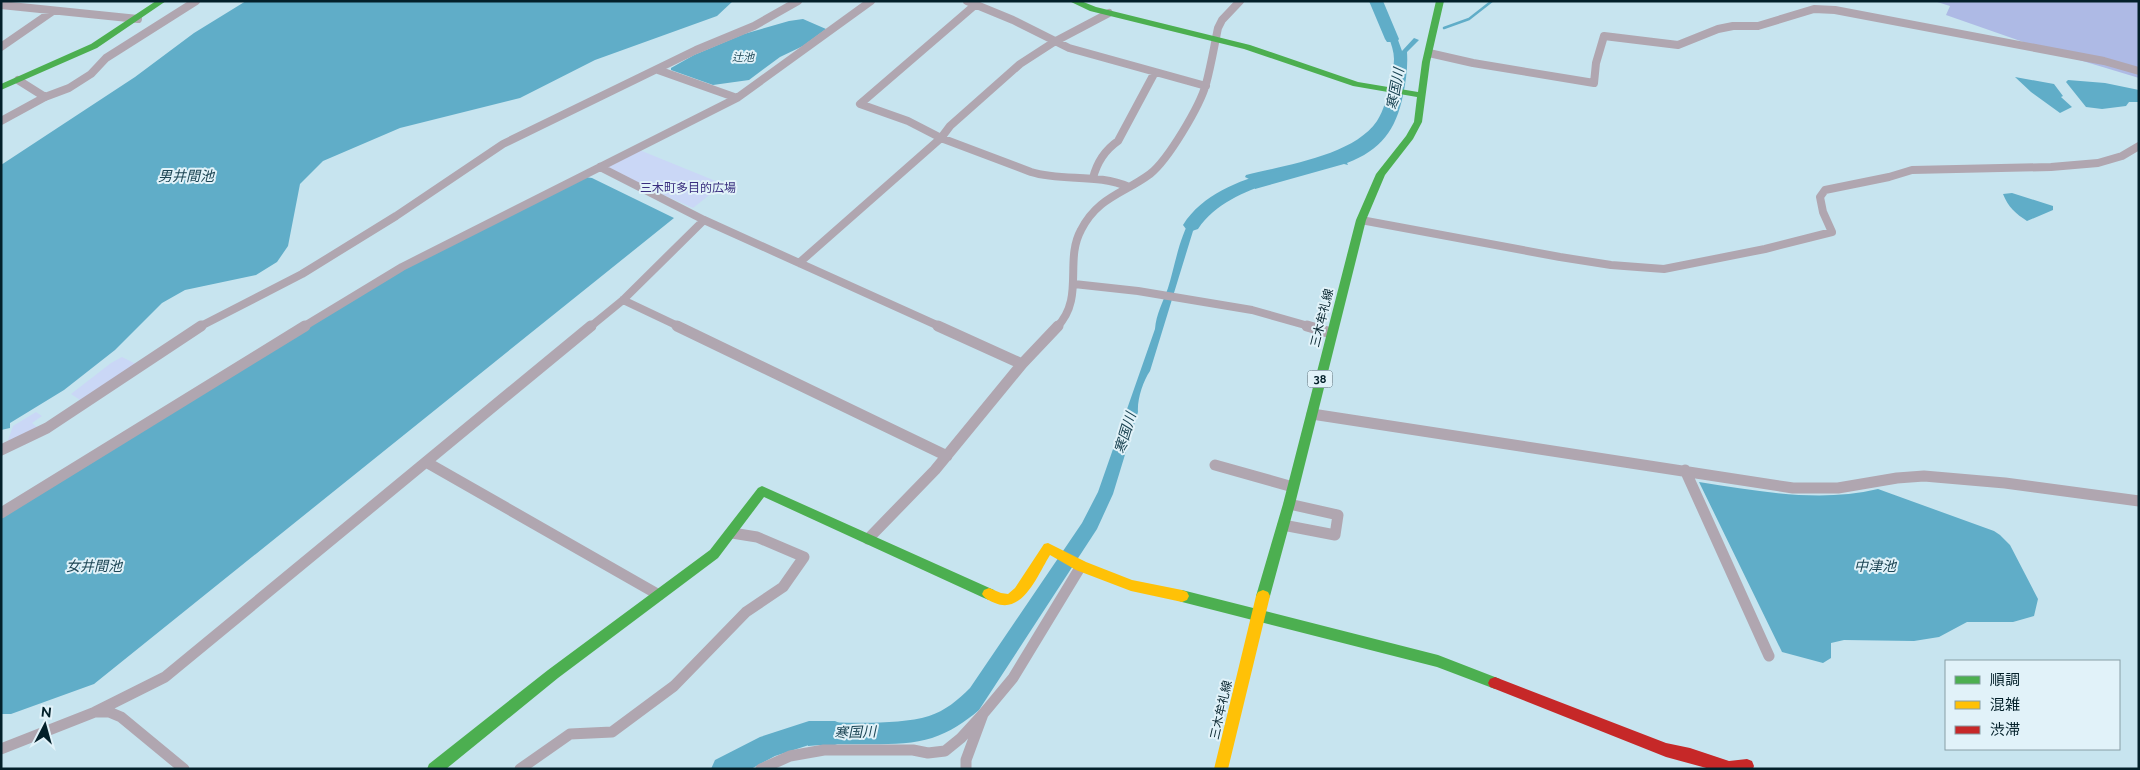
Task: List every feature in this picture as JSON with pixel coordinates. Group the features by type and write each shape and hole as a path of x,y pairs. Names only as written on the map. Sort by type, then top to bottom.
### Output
{"street":[{"path":"1,87 94,46 138,19 162,1"},
{"path":"1,121 45,97 69,88 90,74 106,58 196,1"},
{"path":"1,450 47,428 190,332 302,274 396,216 503,144 696,50 754,26 798,1"},
{"path":"1,513 402,267 737,98 872,1"},
{"path":"1073,1 1110,13 1269,54 1331,76 1383,89 1422,95"},
{"path":"868,540 947,456 1022,364 1064,320 1070,308 1074,284 1073,265 1079,233 1088,217 1100,204 1153,172 1166,156 1184,130 1206,86 1222,20 1240,1"},
{"name":"三木牟礼線","path":"1221,769 1257,616 1289,504 1361,220 1380,174 1410,137 1418,122 1429,53 1440,1"},
{"path":"1129,187 1119,182 1094,178 1041,175 1031,172 941,138 908,121 860,104 971,3 1013,20 1069,48 1206,86"},
{"path":"1,5 138,19"},
{"path":"1429,53 1473,63 1594,83 1596,63 1604,36 1678,45 1733,26 1758,26 1814,9 1835,10 2104,60 2139,71"},
{"path":"1,47 53,11"},
{"path":"799,263 941,138 950,126 1020,64 1054,42 1110,13"},
{"path":"658,70 737,98"},
{"path":"1094,178 1095,168 1110,146 1118,141 1155,72"},
{"path":"18,80 45,97"},
{"path":"1361,220 1560,257 1611,265 1664,269 1765,249 1832,232 1820,197 1825,190 1842,185 1871,181 1912,170 2007,167 2052,168 2098,163 2122,156 2139,146"},
{"path":"600,167 704,220 1022,364"},
{"path":"1,749 95,712 165,677 623,300 704,220"},
{"path":"1074,284 1156,294 1270,315 1332,333"},
{"path":"623,300 947,456"},
{"path":"1312,414 1792,488 1827,490 1852,487 1896,476 1924,476 2040,487 2139,501"},
{"path":"426,462 659,595"},
{"path":"1215,464 1293,487"},
{"path":"1685,470 1769,656"},
{"path":"434,769 553,674 714,554 732,533 762,491 1000,599 1010,600 1020,592 1048,548 1080,566 1131,585 1172,593 1438,661 1666,750 1690,755 1729,768 1747,766"},
{"path":"1283,524 1335,535 1338,515 1289,504"},
{"path":"520,769 570,734 612,732 674,686 746,612 783,587 804,557 758,537 732,533"},
{"path":"761,769 790,756 824,750 912,750 928,753 944,751 961,738 1013,678 1057,608 1080,566"},
{"path":"95,712 106,711 114,713 184,769"},
{"path":"966,769 966,760 983,714"}],"green space":[{"name":"三木町多目的広場","path":"637,149 723,184 693,208 601,167"},
{"path":"122,357 138,365 83,402 71,394 111,363"},
{"path":"36,412 42,416 32,423 40,430 7,443 13,426"}],"shaded area":[{"path":"1934,1 2139,1 2139,78 2043,49 1946,15 1950,6"}],"water":[{"name":"男井間池","path":"246,1 733,1 717,16 595,60 520,98 400,128 323,161 300,184 288,246 277,262 256,275 185,290 162,303 115,350 64,390 10,423 10,428 1,430 1,165 135,77 194,33"},
{"path":"1381,13 1398,40 1402,51 1414,38 1419,40 1407,52 1406,79 1400,107 1396,119 1385,137 1369,152 1347,163 1348,165 1344,164 1255,189 1253,181 1245,177 1246,175 1298,163 1335,151 1352,143 1366,133 1377,121 1386,99 1394,59 1391,42 1379,15"},
{"name":"辻池","path":"803,19 826,29 803,46 780,57 749,80 713,85 671,70 671,68 694,55 744,34 789,21"},
{"path":"2015,77 2054,84 2063,96 2061,97 2072,107 2060,113 2031,92"},
{"path":"2068,80 2105,83 2139,90 2139,102 2129,102 2126,106 2102,109 2086,107 2066,82"},
{"name":"女井間池","path":"585,177 592,178 674,218 94,684 11,714 1,714 1,517 401,270"},
{"path":"2012,193 2053,206 2053,210 2027,221 2019,216 2007,203 2003,194"},
{"path":"1207,205 1210,206 1210,209 1200,218 1193,231 1150,371 1141,391 1138,412 1113,494 1097,529 979,710 951,730 939,736 918,741 888,744 808,746 808,722 870,723 916,719 929,716 946,708 970,688 1082,523 1098,492 1155,329 1158,313 1168,288 1184,233 1193,215"},
{"name":"中津池","path":"1699,482 1766,492 1811,495 1856,493 1878,489 1994,531 2010,545 2038,599 2034,616 2013,622 1967,622 1939,637 1914,641 1844,640 1831,643 1831,658 1823,663 1782,652"}],"waterway":[{"name":"寒国川","path":"1376,1 1392,39"},
{"path":"1444,28 1469,19 1492,1"},
{"name":"寒国川","path":"1192,225 1207,207 1230,193 1279,175"},
{"name":"寒国川","path":"724,769 769,746 809,733 835,733"}],"traffic: fast":[{"path":"1,87 94,46 162,1"},
{"path":"1073,1 1093,9 1247,47 1356,84 1422,95"},
{"path":"1263,596 1289,504 1361,220 1381,174 1410,137 1418,122 1426,62 1440,1"},
{"path":"434,769 553,674 714,554 762,491 989,594"},
{"path":"1182,596 1438,661 1495,683"}],"traffic: slow":[{"path":"989,594 999,599 1010,600 1020,592 1048,548 1081,566 1131,585 1182,596"},
{"path":"1221,769 1263,596"}],"traffic: jam":[{"path":"1495,683 1666,750 1690,755 1729,768 1747,766"}]}
